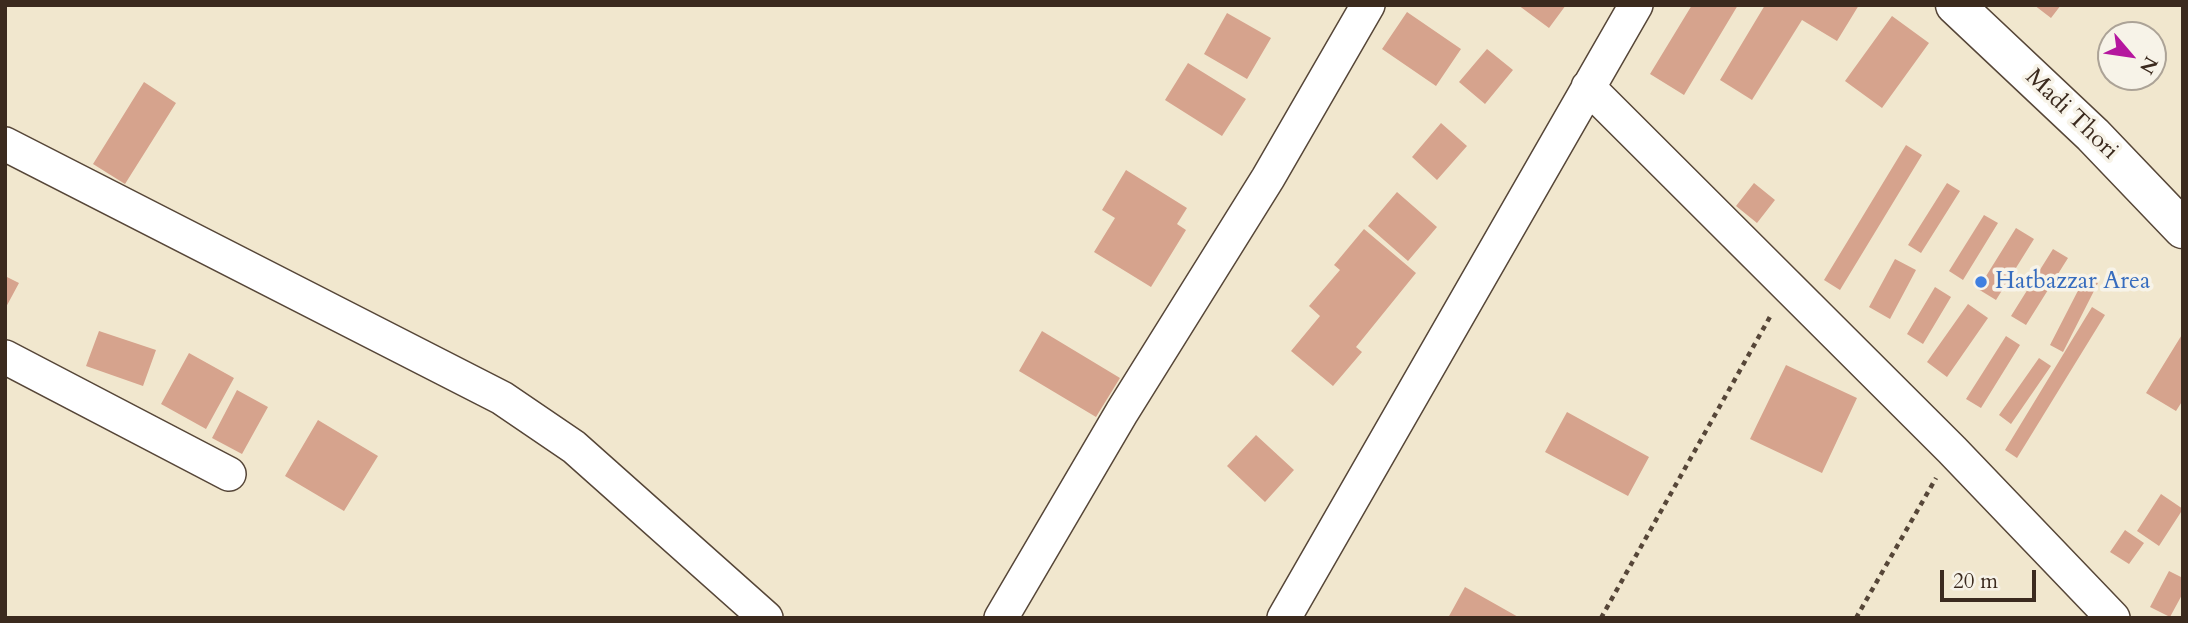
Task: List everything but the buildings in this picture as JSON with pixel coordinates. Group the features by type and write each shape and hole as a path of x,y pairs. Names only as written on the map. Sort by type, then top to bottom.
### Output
{"main road":[{"name":"Madi Thori","path":"1965,9 2093,135 2183,229"}],"street":[{"path":"1001,618 1122,412 1274,167 1368,5"},
{"path":"1284,618 1636,5"},
{"path":"1588,87 1952,450 2113,618"},
{"path":"5,144 502,398 574,447 766,618"},
{"path":"5,357 229,474"}],"path":[{"path":"1601,618 1787,287"},
{"path":"1856,618 1952,450"}],"place":[{"name":"Hatbazzar Area","path":"1981,282"}]}
